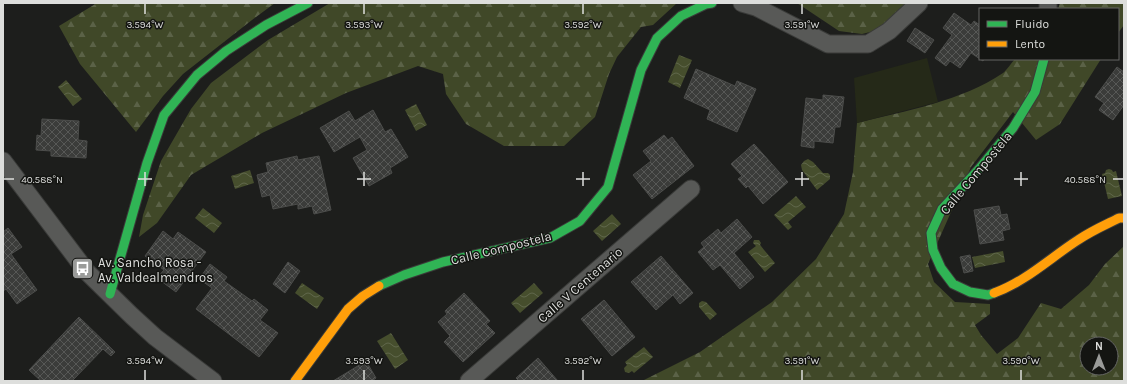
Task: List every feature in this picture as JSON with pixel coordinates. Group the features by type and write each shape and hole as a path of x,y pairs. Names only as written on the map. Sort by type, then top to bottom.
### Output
{"street":[{"path":"110,294 147,163 164,115 197,76 226,51 266,25 308,3"},
{"name":"Calle Compostela","path":"295,381 348,309 363,296 380,286 404,275 443,262 550,238 580,221 608,187 642,70 657,38 681,16 706,4 712,3"},
{"path":"742,3 756,7 828,44 868,44 889,31 919,3"},
{"name":"Calle Compostela","path":"1044,60 1035,92 1013,128 980,169 942,209 931,233 933,250 940,268 953,284 970,292 988,295 1005,289 1023,278 1079,239 1119,218 1124,218"},
{"path":"3,161 87,272 155,336 213,381"},
{"name":"Calle V Centenario","path":"469,381 690,189"}],"green space":[{"path":"97,3 275,3 183,74 163,96 136,132 80,64 59,26"},
{"path":"330,3 677,3 653,25 641,27 617,57 609,74 595,117 564,146 504,146 466,124 446,94 443,74 418,66 346,93 262,133 191,175 157,223 139,237 143,215 161,161 191,109 211,83 268,40"},
{"path":"797,3 907,3 878,30 862,34 839,31"},
{"path":"1060,3 1122,3 1124,4 1124,25 1119,32 1119,8 1058,8"},
{"path":"1014,60 1100,60 1060,124 1036,140 1013,112 971,167 928,264 934,282 955,302 990,304 990,314 975,325 981,335 997,354 1018,338 1041,303 1061,309 1089,285 1105,264 1124,246 1124,381 642,381 700,352 772,302 816,259 844,214 853,172 857,123 951,98 987,83 1003,73"}],"shaded area":[{"path":"927,58 938,102 857,123 854,78"}],"water":[{"path":"679,55 692,60 680,88 668,82"},
{"path":"66,80 82,99 73,106 58,87"},
{"path":"416,104 427,125 416,131 405,110"},
{"path":"808,159 813,162 823,173 828,173 830,175 830,179 817,190 802,170 801,165"},
{"path":"1109,169 1113,172 1116,171 1122,196 1108,199 1102,174"},
{"path":"250,170 254,183 235,189 231,176"},
{"path":"796,196 806,207 788,222 792,227 788,230 774,215"},
{"path":"203,208 222,223 214,233 195,218"},
{"path":"612,214 621,224 602,241 593,231"},
{"path":"754,240 759,240 761,243 760,245 775,263 765,272 748,252 756,246 753,243"},
{"path":"1003,251 1005,262 975,268 972,257"},
{"path":"302,283 324,298 317,309 295,293"},
{"path":"534,283 543,293 520,313 511,303"},
{"path":"702,301 706,302 717,314 710,320 699,307 699,303"},
{"path":"391,333 408,360 395,369 377,341"},
{"path":"644,347 653,357 634,373 632,371 629,373 625,372 624,368 627,365 625,362"}],"building":[{"path":"954,13 971,25 974,21 979,24 979,58 971,53 960,68 950,61 946,66 935,58 952,35 943,28"},
{"path":"915,28 934,40 925,53 907,41"},
{"path":"1117,67 1124,72 1124,105 1113,120 1099,110 1104,103 1095,97"},
{"path":"696,69 735,86 737,81 756,89 737,132 707,119 710,110 684,98"},
{"path":"823,95 844,97 840,127 835,127 833,143 814,141 814,148 801,146 806,98 823,100"},
{"path":"373,110 385,132 391,129 408,157 390,168 392,173 369,186 353,158 367,150 360,137 334,152 320,128 349,111 355,121"},
{"path":"42,119 79,121 78,140 87,141 86,158 51,156 51,151 36,150 37,135 41,136"},
{"path":"664,135 668,140 672,137 694,166 652,199 633,175 651,161 643,151"},
{"path":"754,144 788,182 763,204 748,186 746,188 738,179 742,176 731,164"},
{"path":"297,156 298,160 319,156 331,210 314,214 312,206 298,209 298,204 273,209 270,195 262,197 257,175 268,172 266,163"},
{"path":"999,206 1001,215 1007,214 1010,229 1002,231 1004,240 980,244 974,210"},
{"path":"737,219 752,237 734,253 754,277 740,289 720,265 713,270 698,252 704,247 701,243 718,229 721,233"},
{"path":"8,228 22,247 11,254 37,290 17,304 6,289 3,291 3,232"},
{"path":"163,231 173,239 178,232 206,252 176,292 157,278 164,270 145,256"},
{"path":"970,255 973,271 964,273 960,257"},
{"path":"661,256 693,293 680,304 673,295 656,310 631,282"},
{"path":"288,262 300,271 285,293 273,284"},
{"path":"210,264 227,277 224,281 252,301 254,299 268,310 260,320 278,333 259,357 196,309 212,288 199,279"},
{"path":"464,293 490,321 486,324 495,333 463,362 444,342 450,336 438,322 447,314 445,311"},
{"path":"604,300 635,337 612,356 581,319"},
{"path":"79,317 115,352 111,356 103,349 72,381 41,381 29,370"},
{"path":"538,358 558,381 519,381 516,378"},
{"path":"366,361 376,378 372,381 333,381"}],"traffic: fast":[{"path":"110,294 147,163 164,115 197,75 226,51 266,25 308,3"},
{"path":"379,286 404,275 443,262 550,238 580,221 608,187 641,70 657,38 681,16 706,4 712,3"},
{"path":"994,293 988,295 970,292 953,284 941,268 933,250 931,233 942,209 979,169 1013,128 1035,92 1044,60"}],"traffic: slow":[{"path":"994,293 1016,283 1088,234 1119,218 1124,218"},
{"path":"295,381 348,309 363,296 379,286"}],"place":[{"name":"Av. Sancho Rosa - Av. Valdealmendros","path":"82,269"}]}
